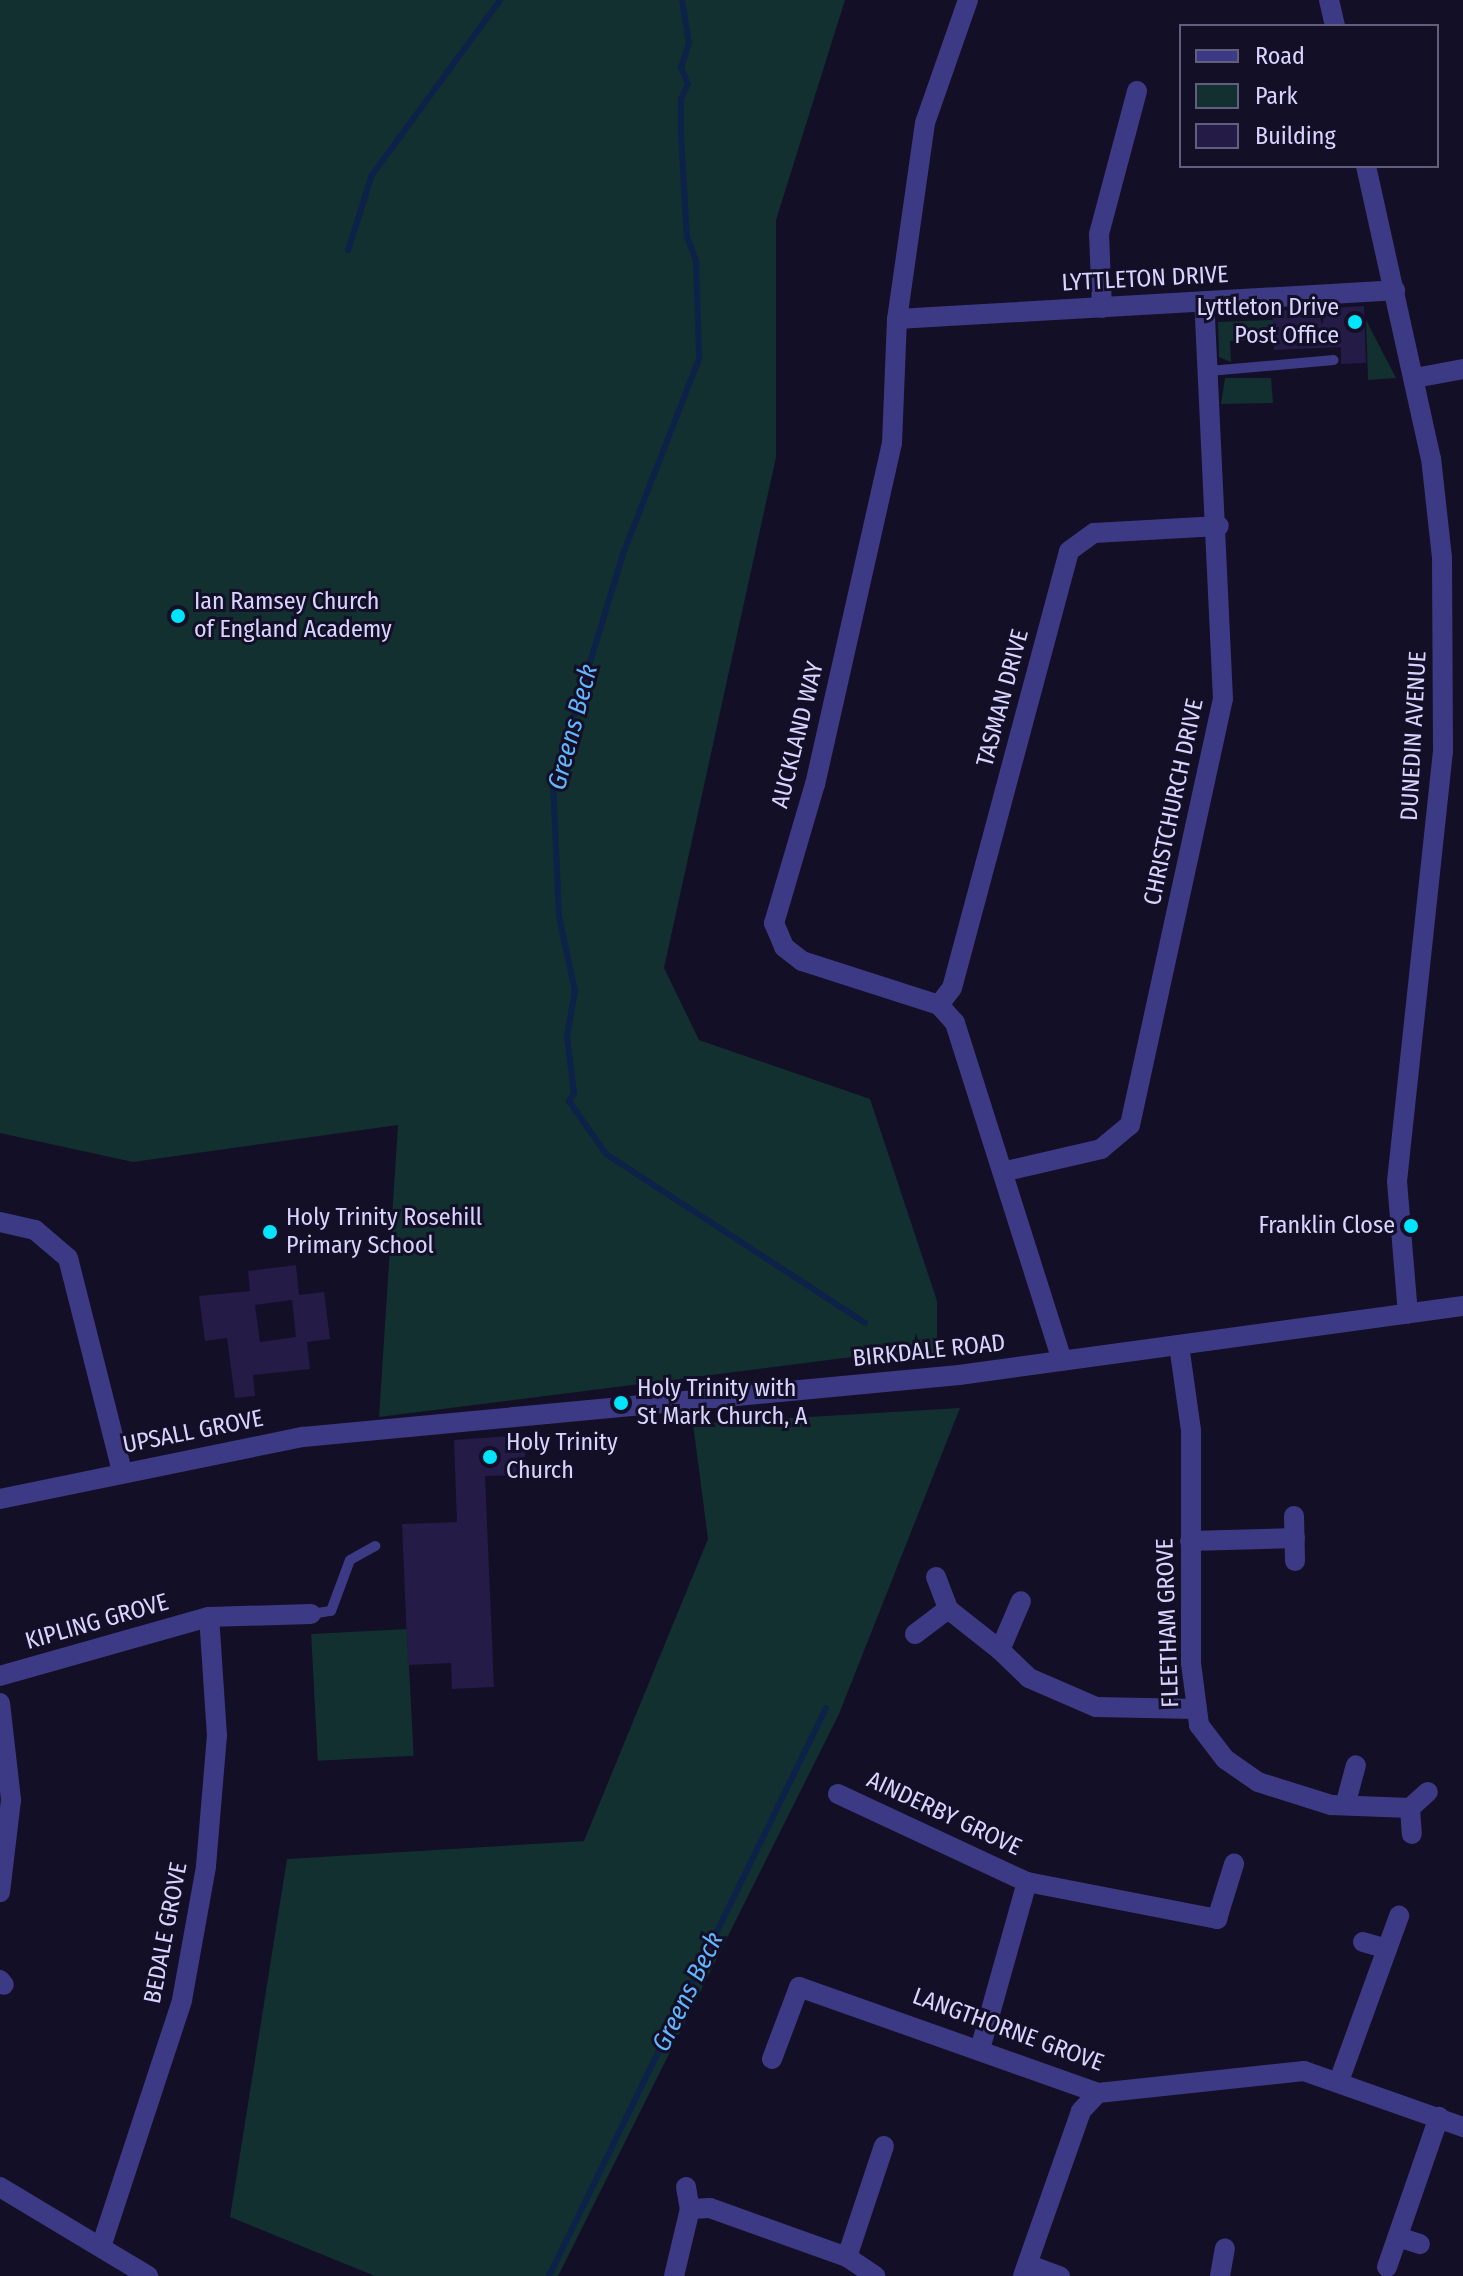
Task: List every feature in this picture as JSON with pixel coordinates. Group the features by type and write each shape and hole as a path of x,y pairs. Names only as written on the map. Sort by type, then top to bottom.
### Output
{"street":[{"name":"AUCKLAND WAY","path":"939,1005 802,961 784,947 774,923 815,784 892,443 897,319 925,123 968,0"},
{"path":"1329,0 1335,24"},
{"path":"1102,308 1099,234 1137,91"},
{"name":"DUNEDIN AVENUE","path":"1366,168 1415,378 1442,558 1446,667 1397,1181 1408,1314"},
{"name":"LYTTLETON DRIVE","path":"897,319 1395,290"},
{"name":"CHRISTCHURCH DRIVE","path":"1006,1171 1101,1149 1130,1125 1223,699 1219,526 1204,301"},
{"path":"1415,378 1463,369"},
{"name":"TASMAN DRIVE","path":"939,1005 952,988 1069,551 1094,533 1219,526"},
{"path":"939,1005 966,1043 1062,1360"},
{"path":"0,1222 35,1230 68,1258 122,1472"},
{"name":"BIRKDALE ROAD","path":"399,1427 1062,1360 1463,1306"},
{"name":"FLEETHAM GROVE","path":"1179,1345 1191,1430 1190,1541 1196,1709 1209,1742 1258,1782 1331,1805 1346,1802 1410,1808"},
{"name":"UPSALL GROVE","path":"0,1499 303,1437 399,1427"},
{"path":"1294,1516 1295,1561"},
{"path":"1190,1541 1295,1538"},
{"path":"936,1577 948,1609 1000,1650 1029,1678 1096,1707 1196,1709"},
{"path":"1000,1650 1021,1601"},
{"path":"915,1634 948,1609"},
{"name":"KIPLING GROVE","path":"0,1676 209,1617 311,1614"},
{"name":"BEDALE GROVE","path":"101,2247 182,2000 206,1866 217,1736 209,1617"},
{"path":"0,1703 11,1800 0,1892"},
{"path":"1346,1802 1356,1765"},
{"path":"1412,1834 1410,1808 1428,1792"},
{"name":"AINDERBY GROVE","path":"838,1794 1027,1882 1217,1919 1234,1864"},
{"name":"AINDERBY GROVE","path":"980,2049 1027,1882"},
{"path":"1339,2081 1399,1916"},
{"path":"1363,1942 1387,1949"},
{"name":"LANGTHORNE GROVE","path":"772,2059 799,1987 1098,2093 1293,2071 1339,2081 1463,2127"},
{"path":"1060,2276 1026,2271 1081,2111 1098,2093"},
{"path":"1387,2267 1439,2117"},
{"path":"847,2257 878,2195 884,2146"},
{"path":"0,2187 148,2276"},
{"path":"674,2276 690,2209 686,2187"},
{"path":"690,2209 710,2208 847,2257 875,2276"},
{"path":"1398,2237 1420,2244"},
{"path":"1220,2276 1225,2248"}],"lane":[{"path":"1209,371 1334,360"},
{"path":"311,1614 331,1611 350,1560 375,1546"}],"green space":[{"path":"0,0 845,0 776,220 776,457 664,968 699,1040 870,1099 937,1301 937,1361 860,1356 379,1417 398,1125 133,1162 0,1133"},
{"path":"1273,320 1274,339 1230,341 1231,362 1219,357 1218,322"},
{"path":"1366,320 1396,378 1368,380"},
{"path":"1225,378 1271,378 1273,403 1221,404"},
{"path":"960,1408 839,1714 558,2276 375,2276 230,2217 287,1859 584,1841 708,1539 693,1424"},
{"path":"407,1629 414,1756 318,1761 311,1634"}],"building":[{"path":"1364,306 1366,363 1341,364 1341,347 1274,350 1272,311"},
{"path":"296,1265 299,1295 324,1292 330,1339 307,1342 310,1369 253,1375 255,1396 235,1398 227,1338 205,1341 199,1296 250,1291 248,1271","holes":["292,1300 296,1337 260,1342 255,1305"]},
{"path":"524,1435 526,1475 485,1476 494,1687 452,1689 451,1663 408,1665 402,1524 457,1522 454,1440"}],"waterway":[{"path":"348,250 372,175 500,0"},
{"name":"Greens Beck","path":"682,0 689,43 681,67 688,84 681,99 681,136 687,237 696,261 699,359 624,551 553,783 559,916 575,991 567,1036 574,1094 569,1101 606,1154 865,1323"},
{"name":"Greens Beck","path":"549,2276 826,1708"}],"place":[{"name":"Lyttleton Drive Post Office","path":"1355,322"},
{"name":"Ian Ramsey Church of England Academy","path":"178,616"},
{"name":"Franklin Close","path":"1411,1226"},
{"name":"Holy Trinity Rosehill Primary School","path":"270,1232"},
{"name":"Holy Trinity with St Mark Church, A","path":"621,1403"},
{"name":"Holy Trinity Church","path":"490,1457"}]}
